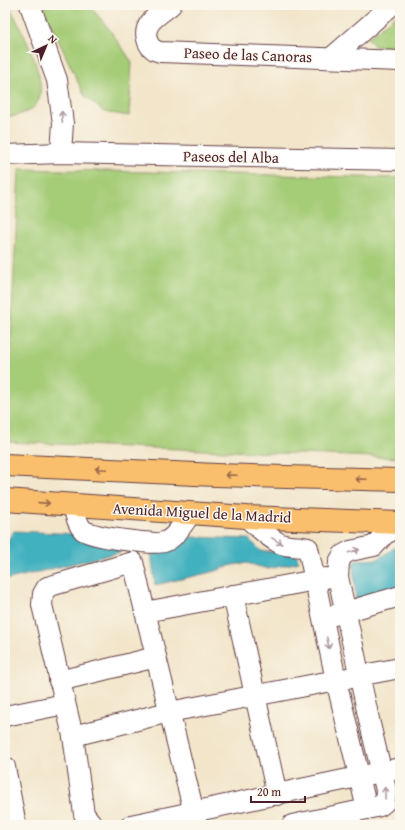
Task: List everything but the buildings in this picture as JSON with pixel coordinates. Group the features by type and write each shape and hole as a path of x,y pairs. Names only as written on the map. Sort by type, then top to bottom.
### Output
{"main road":[{"path":"5,465 216,475 400,480"},
{"name":"Avenida Miguel de la Madrid","path":"5,500 246,517 400,523"}],"street":[{"path":"30,5 57,80 63,123 61,153"},
{"name":"Paseo de las Canoras","path":"171,5 152,20 147,29 146,35 150,46 160,52 400,61"},
{"path":"330,58 392,5"},
{"name":"Paseos del Alba","path":"5,155 61,153 400,160"},
{"path":"72,505 80,526 87,532 131,541 164,542 169,540 191,513"},
{"path":"246,517 266,534 282,544 298,545 308,548 336,680 366,809"},
{"path":"292,825 380,806 385,802 386,790 380,771 347,612 338,577 339,562 343,555 350,551 374,546 385,534 400,527"},
{"path":"131,541 133,562 196,819"},
{"path":"93,825 84,814 73,736 42,605 43,594 47,587 133,562"},
{"path":"145,612 314,580 338,577"},
{"path":"233,595 277,794"},
{"path":"323,618 400,596"},
{"path":"59,680 156,657"},
{"path":"73,736 169,712 256,697 400,668"},
{"path":"5,716 65,704"},
{"path":"347,727 370,724"},
{"path":"5,767 16,825"},
{"path":"131,825 196,819 277,794 380,771 400,768"}],"green space":[{"path":"5,5 9,5 35,61 39,77 40,91 37,103 28,111 12,116 5,116"},
{"path":"42,5 89,5 109,29 132,62 129,116 104,112 84,95"},
{"path":"400,12 400,49 374,46 368,38"},
{"path":"19,169 400,178 400,458 6,442"}],"water":[{"path":"14,531 79,534 122,545 121,552 5,580 5,544"},
{"path":"191,537 249,539 261,551 296,554 299,562 268,569 247,563 232,565 216,571 155,585 151,553 172,548"},
{"path":"400,544 400,591 356,601 353,563 359,560 378,559"}]}
